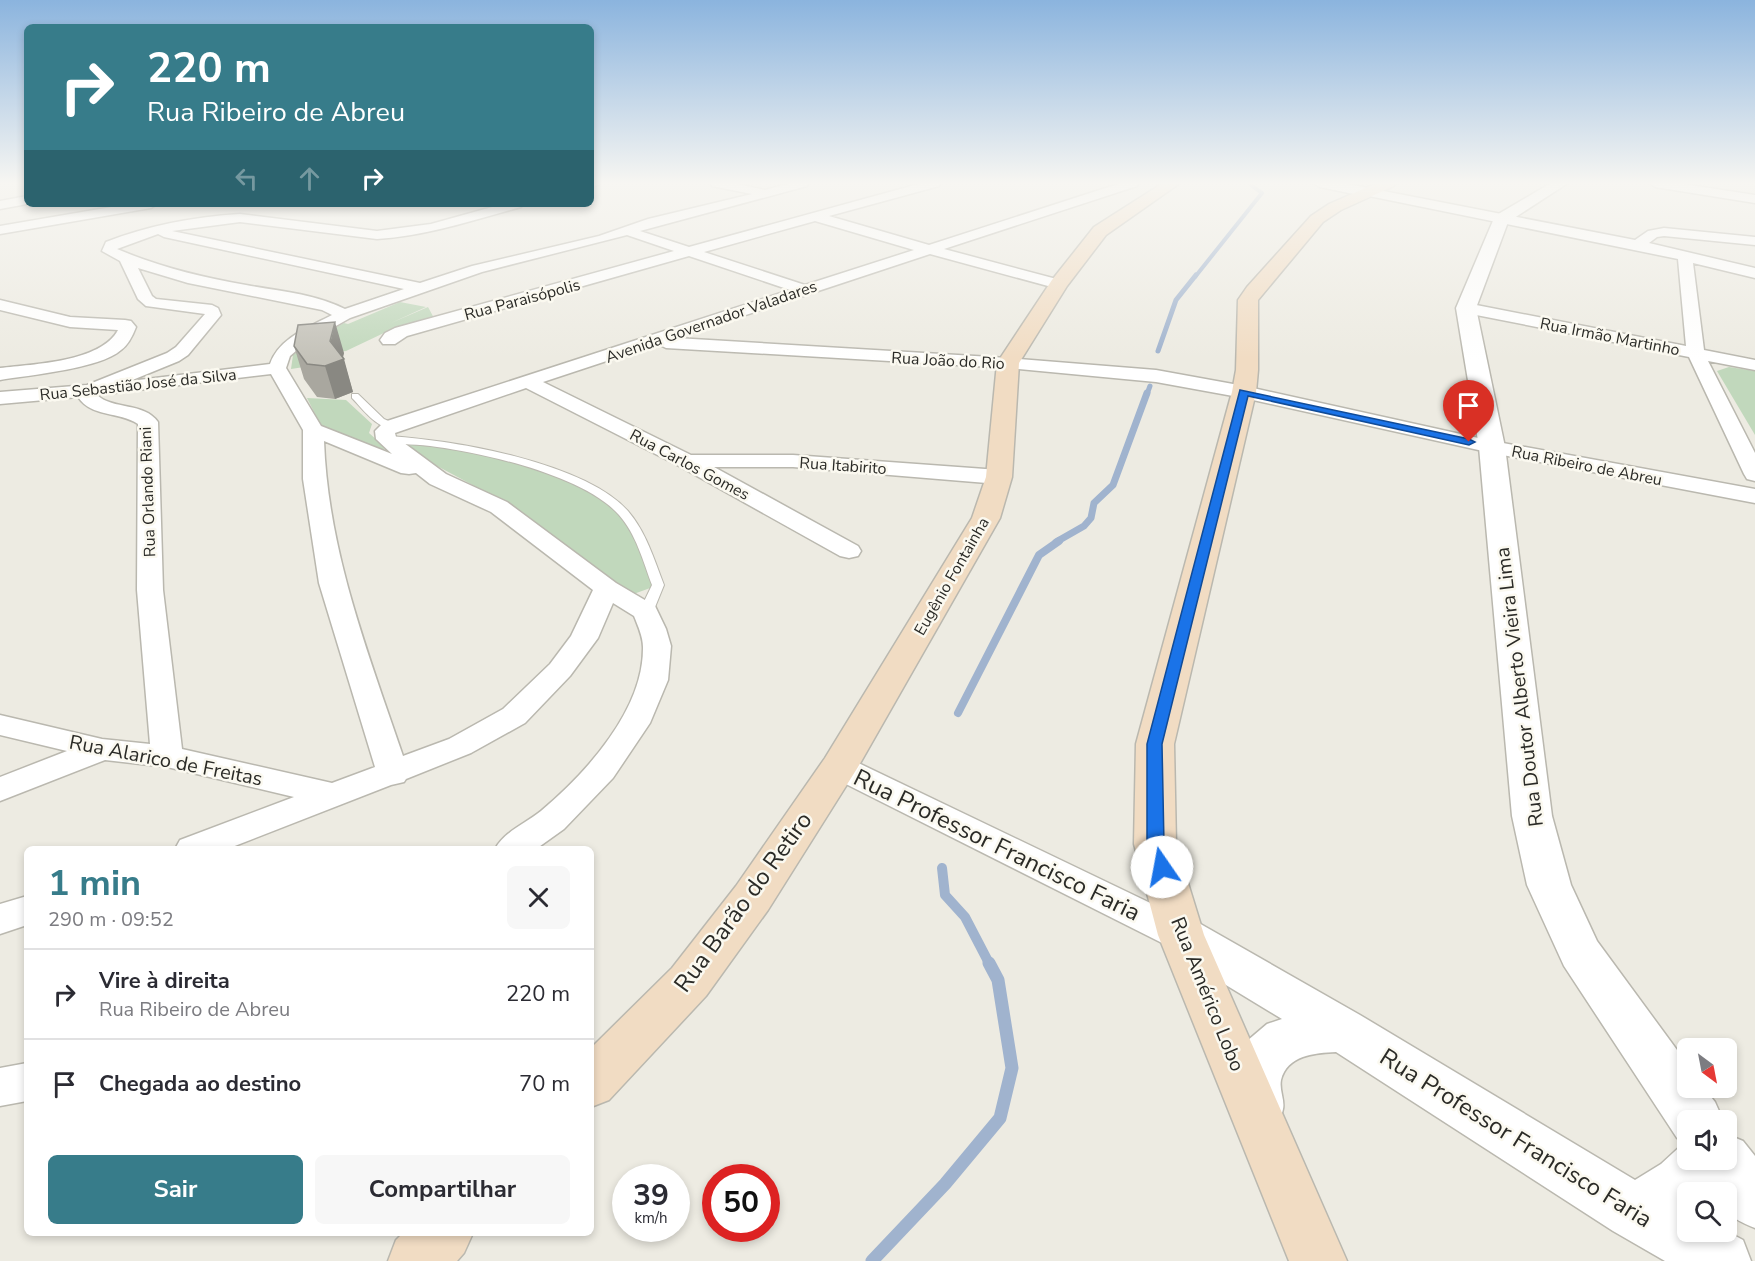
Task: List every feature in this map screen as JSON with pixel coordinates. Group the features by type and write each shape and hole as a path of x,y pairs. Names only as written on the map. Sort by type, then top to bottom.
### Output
{"main road":[{"name":"Eugênio Fontainha","path":"839,767 986,518 999,477 1008,363 1059,284 1090,242"},
{"name":"Rua Américo Lobo","path":"1298,242 1248,300 1247,370 1244,392 1155,744 1155,844 1181,935 1318,1261"},
{"name":"Rua Barão do Retiro","path":"594,1080 689,982 752,898 839,767"},
{"path":"417,1261 441,1236"}],"street":[{"path":"120,242 111,245 109,251 127,261 209,283 304,300 327,306 344,315"},
{"path":"204,242 421,288"},
{"path":"393,774 332,583 314,479 313,430 277,368 282,354 298,340 344,315 477,269 584,242"},
{"path":"661,242 804,290"},
{"name":"Rua Paraisópolis","path":"389,340 401,332 729,242"},
{"path":"902,242 1059,284"},
{"name":"Avenida Governador Valadares","path":"389,432 528,382 948,242"},
{"path":"1466,308 1492,242"},
{"path":"1621,242 1755,273"},
{"path":"1638,245 1642,242"},
{"path":"1684,255 1695,352 1755,474"},
{"path":"90,390 173,357 182,351 213,315 212,311 206,308 152,303 146,300 127,261"},
{"path":"0,305 70,322 128,327 115,347 105,352 73,361 0,374"},
{"name":"Rua Irmão Martinho","path":"1466,308 1755,365"},
{"name":"Rua Doutor Alberto Vieira Lima","path":"1466,308 1492,447 1532,816 1549,885 1580,953 1689,1110"},
{"name":"Rua João do Rio","path":"650,342 1008,363 1156,376 1244,392"},
{"name":"Rua Sebastião José da Silva","path":"0,398 195,380 277,368"},
{"name":"Rua Carlos Gomes","path":"528,382 687,461 849,551"},
{"name":"Rua Orlando Riani","path":"90,390 87,395 88,400 94,404 131,412 142,416 148,422 150,590 167,756"},
{"name":"Rua Ribeiro de Abreu","path":"1244,392 1492,447 1755,496"},
{"path":"313,430 438,479 499,507 607,588 646,612 657,646 654,680 634,723 602,770 552,820 516,846"},
{"path":"389,432 438,479"},
{"name":"Rua Itabirito","path":"687,461 793,461 999,477"},
{"path":"200,846 331,794 393,774 460,746 514,716 560,670 584,638 607,588"},
{"name":"Rua Alarico de Freitas","path":"0,725 102,749 167,756 331,794"},
{"path":"0,790 102,749"},
{"name":"Rua Professor Francisco Faria","path":"839,767 1181,935 1343,1030 1632,1212 1722,1261"},
{"path":"0,919 24,910"},
{"path":"1257,1112 1256,1082 1265,1057 1285,1040 1311,1030 1343,1030"},
{"path":"0,1087 24,1083"},
{"path":"1632,1212 1665,1197 1697,1170"},
{"path":"1732,1170 1755,1200"}],"lane":[{"path":"355,396 389,432 406,439 451,446 541,469 587,485 616,506 638,533 658,585 646,612"}],"green space":[{"path":"400,302 426,307 391,323 428,307 434,318 386,332 346,351 307,355 304,367 291,369 293,355 313,339 344,323 348,324"},
{"path":"1729,367 1755,371 1755,435 1717,371"},
{"path":"307,398 346,400 372,424 369,433 386,448 378,451 324,432"},
{"path":"402,441 511,462 540,470 591,492 611,506 626,523 637,544 653,587 628,596 508,504 396,444"}],"building":[{"path":"335,322 330,341 344,359 325,366 307,364 294,346 298,325"}],"waterway":[{"path":"1195,277 1223,242"},
{"path":"1158,351 1176,300 1196,275"},
{"path":"1147,394 1150,386"},
{"path":"1056,542 1084,526 1091,518 1094,503 1113,485 1147,393"},
{"path":"958,713 1039,555 1059,541"},
{"path":"942,868 945,895 965,917 990,965"},
{"path":"872,1261 945,1184 1000,1118 1012,1068 998,980 989,963"}],"route":[{"path":"1162,867 1155,844 1155,744 1244,392 1469,442"}]}
